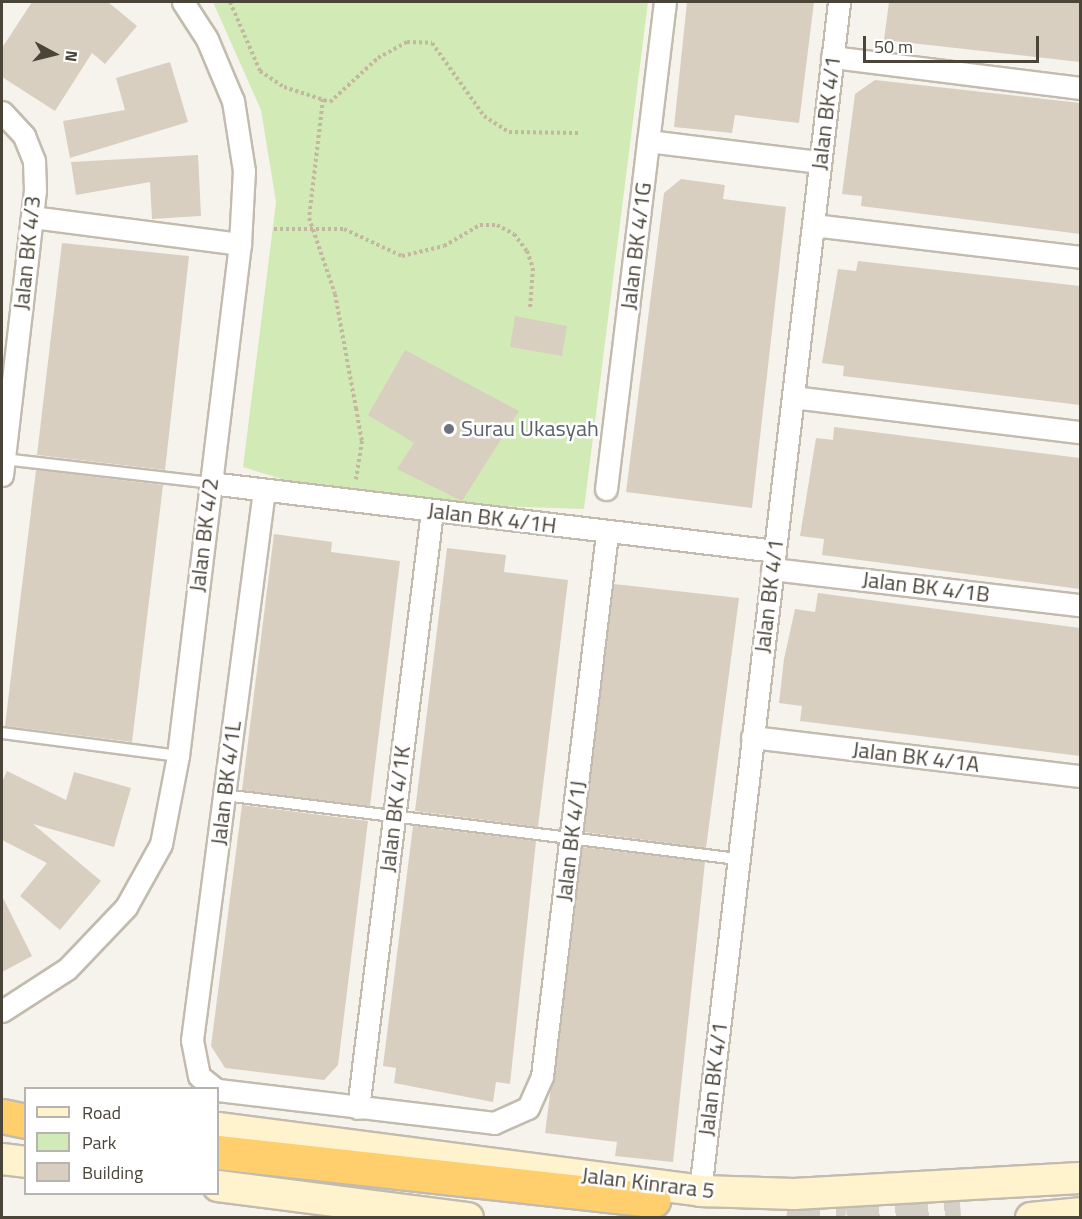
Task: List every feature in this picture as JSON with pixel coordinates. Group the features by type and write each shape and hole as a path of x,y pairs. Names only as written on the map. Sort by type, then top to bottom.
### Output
{"highway":[{"path":"2,1115 24,1120"},
{"path":"219,1152 653,1200"}],"main road":[{"path":"2,1115 24,1111"},
{"name":"Jalan Kinrara 5","path":"219,1128 699,1191 795,1194 1080,1178"},
{"path":"2,1159 24,1162"},
{"path":"219,1186 468,1218"},
{"path":"1031,1218 1080,1214"}],"street":[{"name":"Jalan BK 4/2","path":"2,1011 67,969 126,907 161,844 178,756 240,244 244,171 233,100 207,39 183,2"},
{"name":"Jalan BK 4/1G","path":"606,489 665,2"},
{"name":"Jalan BK 4/1","path":"699,1191 839,2"},
{"path":"832,57 1080,88"},
{"name":"Jalan BK 4/3","path":"2,112 24,136 34,161 32,217 2,471"},
{"path":"648,141 820,162"},
{"path":"32,217 240,244"},
{"path":"813,225 1080,257"},
{"path":"793,397 1080,432"},
{"name":"Jalan BK 4/1H","path":"210,483 607,533 773,560"},
{"name":"Jalan BK 4/1L","path":"210,1085 192,1040 264,490"},
{"name":"Jalan BK 4/1K","path":"358,1108 432,511"},
{"name":"Jalan BK 4/1J","path":"358,1108 494,1123 528,1108 542,1076 607,533"},
{"name":"Jalan BK 4/1B","path":"773,560 1080,605"},
{"name":"Jalan BK 4/1A","path":"752,737 1080,776"},
{"path":"210,1085 358,1108"}],"lane":[{"path":"2,471 210,483"},
{"path":"2,733 178,756"},
{"path":"224,795 738,859"}],"path":[{"path":"230,2 260,71 284,87 330,102 378,58 407,42 432,43 484,116 509,132 578,133"},
{"path":"323,99 314,145 310,227 335,294 362,441 352,501"},
{"path":"274,229 310,227 345,229 402,256 444,246 480,225 497,225 514,234 526,251 533,268 530,309"}],"green space":[{"path":"213,2 648,2 584,509 352,501 243,467 276,202 261,110"}],"building":[{"path":"32,2 108,2 137,26 105,64 92,53 55,111 2,77 2,48"},
{"path":"687,2 814,2 799,123 735,115 732,133 674,127"},
{"path":"889,2 1080,2 1080,62 884,40"},
{"path":"170,62 188,122 70,158 63,121 125,110 116,78"},
{"path":"875,80 1080,103 1080,234 861,206 862,196 842,194 855,94"},
{"path":"198,155 201,216 152,219 150,182 76,195 71,162"},
{"path":"681,179 725,185 723,199 786,207 752,508 626,492 664,193"},
{"path":"62,243 189,256 165,470 37,455"},
{"path":"858,261 1080,286 1080,405 843,376 844,366 822,363 838,269 856,271"},
{"path":"515,316 567,326 562,356 510,347"},
{"name":"Surau Ukasyah","path":"405,350 519,411 462,501 397,469 414,443 368,415"},
{"path":"834,427 1080,458 1080,589 822,555 824,539 800,536 816,438 833,440"},
{"path":"36,470 163,485 132,742 5,726"},
{"path":"274,534 332,542 331,552 400,561 370,806 242,790"},
{"path":"447,548 506,555 504,572 568,580 538,827 415,811"},
{"path":"614,584 739,598 706,848 584,832"},
{"path":"818,593 1080,628 1080,756 800,721 802,706 779,703 784,659 795,609 815,612"},
{"path":"7,771 66,800 74,772 131,788 114,847 33,824 101,881 60,930 20,896 47,863 2,840 2,782"},
{"path":"242,805 368,821 338,1065 324,1080 225,1068 211,1046"},
{"path":"413,826 536,841 510,1084 496,1082 493,1102 394,1083 396,1068 383,1066"},
{"path":"582,847 705,862 673,1162 615,1156 617,1142 545,1133"},
{"path":"2,896 32,956 2,972"}],"tunnel":[{"path":"787,1205 846,1208 960,1199"}],"place":[{"name":"Surau Ukasyah","path":"449,429"}]}
